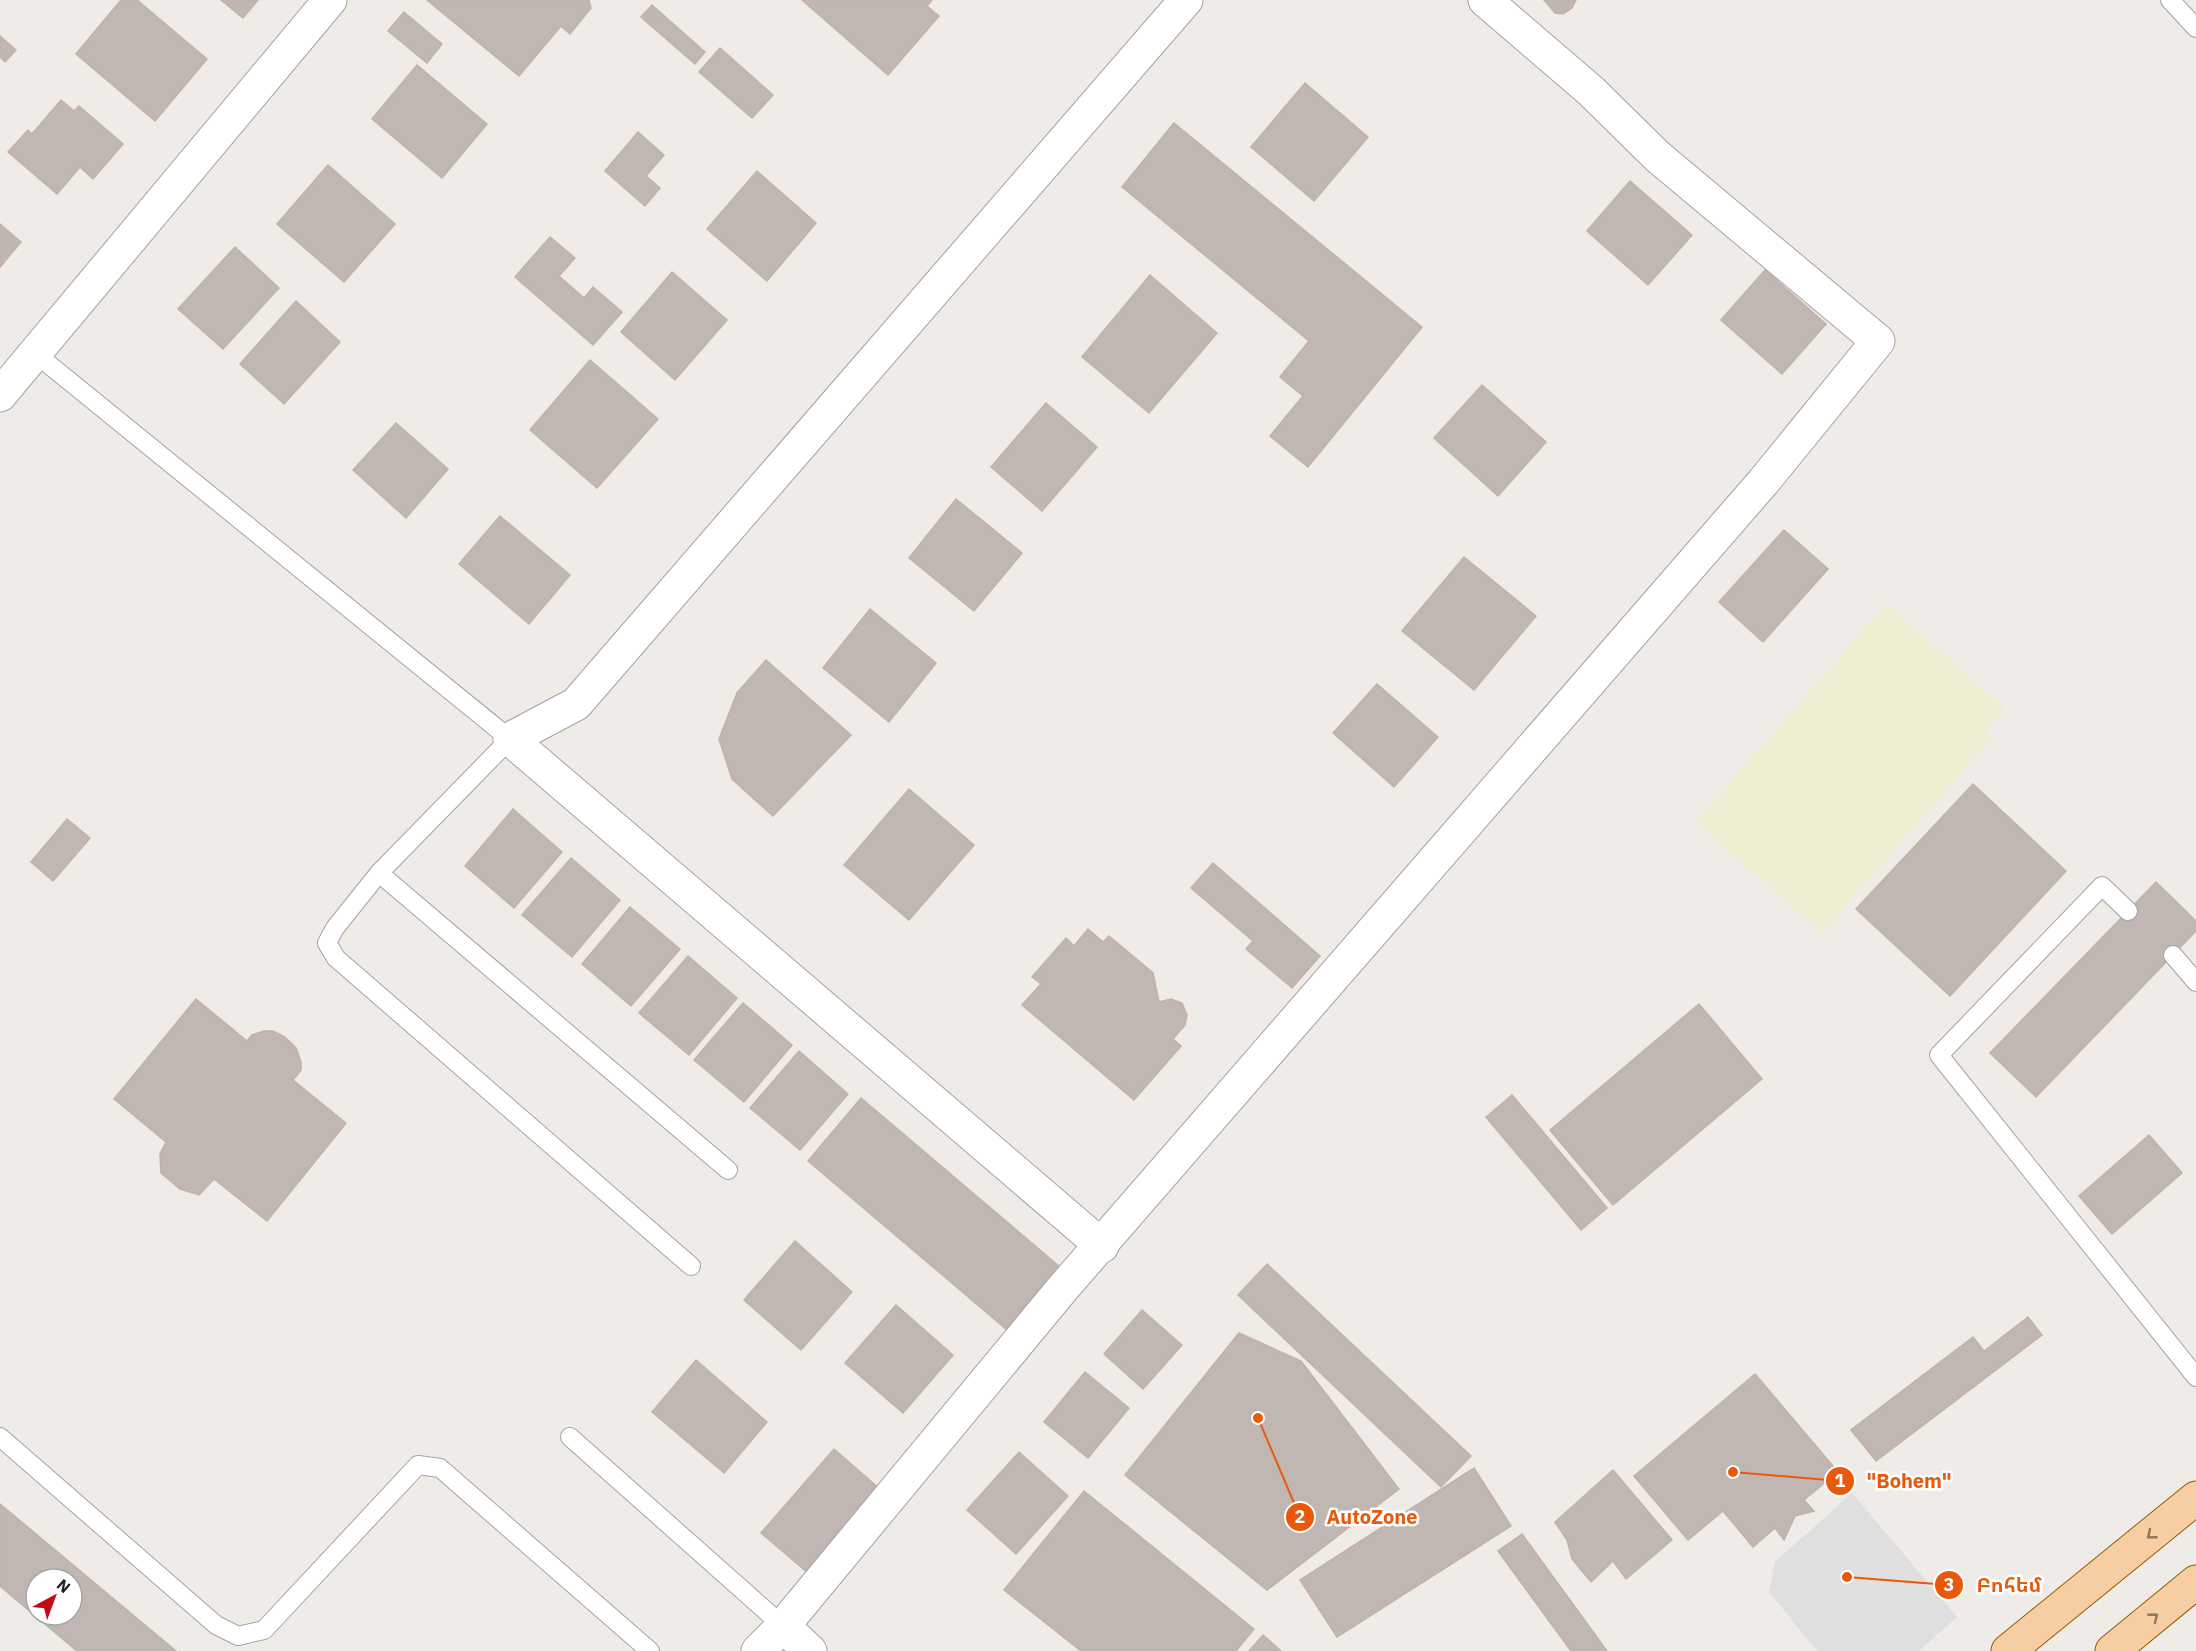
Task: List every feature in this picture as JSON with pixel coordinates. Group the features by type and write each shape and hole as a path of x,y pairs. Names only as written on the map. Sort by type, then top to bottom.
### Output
{"main road":[{"path":"2008,1651 2196,1498"},
{"path":"2112,1651 2196,1582"}],"street":[{"path":"0,395 330,0"},
{"path":"1102,1246 510,739 576,704 1186,0"},
{"path":"758,1651 783,1626 1063,1288 1102,1246 1598,669 1764,481 1878,341 1658,156 1590,91 1485,0"},
{"path":"783,1626 810,1651"}],"lane":[{"path":"2170,0 2196,28"},
{"path":"36,354 510,739 379,873 335,928 327,943 336,958 692,1266"},
{"path":"379,873 728,1170"},
{"path":"2128,911 2102,886 1939,1055 2196,1377"},
{"path":"2173,955 2196,982"},
{"path":"0,1437 216,1625 238,1636 264,1630 418,1465 440,1468 650,1651"},
{"path":"570,1437 783,1626"}],"green space":[{"path":"1886,604 2005,708 1985,731 1992,738 1822,933 1695,822"}],"shaded area":[{"path":"1852,1493 1957,1617 1919,1651 1817,1651 1769,1592 1775,1562"}],"building":[{"path":"121,0 137,0 207,59 155,121 76,54"},
{"path":"221,0 258,0 243,18"},
{"path":"427,0 589,0 591,8 570,34 561,26 519,76"},
{"path":"802,0 932,0 927,6 939,16 888,75"},
{"path":"1544,0 1576,0 1572,8 1563,14 1555,13"},
{"path":"652,5 705,52 695,64 641,17"},
{"path":"404,12 442,44 427,63 388,31"},
{"path":"0,36 16,50 5,62 0,57"},
{"path":"720,48 773,95 752,118 699,72"},
{"path":"417,65 487,124 442,178 372,119"},
{"path":"1305,83 1368,137 1314,201 1251,147"},
{"path":"61,100 74,111 79,106 123,144 93,179 80,167 57,194 8,152 28,130 32,134"},
{"path":"1174,123 1422,327 1308,467 1270,436 1303,396 1280,377 1309,341 1122,187"},
{"path":"638,132 664,155 646,176 660,188 645,206 605,171"},
{"path":"328,165 395,224 344,282 277,224"},
{"path":"757,171 816,223 767,281 707,229"},
{"path":"1630,181 1692,235 1648,285 1587,231"},
{"path":"0,224 21,242 0,267"},
{"path":"550,237 575,258 559,276 584,298 593,287 622,312 593,345 515,277"},
{"path":"235,247 279,288 223,349 178,309"},
{"path":"1765,270 1826,324 1782,374 1721,320"},
{"path":"672,272 727,320 675,380 621,332"},
{"path":"1150,275 1217,333 1149,413 1082,357"},
{"path":"296,301 340,342 284,404 240,364"},
{"path":"590,360 658,419 597,488 530,430"},
{"path":"1482,385 1546,442 1498,496 1434,438"},
{"path":"1046,403 1097,447 1042,511 991,467"},
{"path":"396,423 448,469 406,518 353,470"},
{"path":"956,499 1022,553 974,611 909,558"},
{"path":"500,516 570,575 529,624 459,564"},
{"path":"1784,530 1828,569 1763,642 1719,602"},
{"path":"1464,557 1536,616 1474,690 1402,631"},
{"path":"870,609 936,663 889,722 823,668"},
{"path":"766,660 851,735 773,816 732,779 719,739 737,693"},
{"path":"1377,684 1438,737 1394,787 1333,733"},
{"path":"1973,784 2066,871 1950,996 1856,909"},
{"path":"909,789 974,845 909,920 844,865"},
{"path":"513,809 562,852 514,908 465,866"},
{"path":"67,819 90,838 53,881 31,862"},
{"path":"571,858 620,900 572,957 522,915"},
{"path":"1213,863 1320,956 1292,988 1246,949 1253,941 1191,888"},
{"path":"2156,882 2196,921 2196,931 2036,1097 1990,1053"},
{"path":"630,907 680,949 631,1006 582,964"},
{"path":"1088,929 1103,942 1109,936 1153,973 1159,1002 1171,999 1182,1003 1187,1015 1185,1025 1173,1039 1181,1046 1134,1100 1022,1005 1041,984 1032,977 1066,938 1074,946"},
{"path":"688,956 737,998 689,1055 639,1013"},
{"path":"196,999 247,1041 252,1035 264,1031 273,1031 285,1037 296,1048 301,1062 301,1070 293,1080 346,1123 267,1221 214,1179 199,1195 180,1189 161,1173 160,1154 166,1142 114,1099"},
{"path":"743,1003 792,1045 744,1102 694,1060"},
{"path":"1699,1004 1762,1079 1613,1205 1550,1130"},
{"path":"799,1051 848,1094 800,1150 750,1108"},
{"path":"1512,1095 1607,1208 1581,1230 1486,1117"},
{"path":"861,1098 1060,1267 1006,1329 808,1161"},
{"path":"2149,1135 2182,1173 2112,1234 2079,1196"},
{"path":"795,1241 852,1292 801,1350 744,1300"},
{"path":"1267,1264 1471,1456 1441,1487 1238,1295"},
{"path":"896,1305 953,1355 903,1413 845,1363"},
{"path":"1142,1310 1182,1345 1143,1389 1104,1354"},
{"path":"2028,1317 2042,1335 1876,1461 1851,1430 1973,1337 1984,1351"},
{"path":"1239,1333 1301,1361 1399,1489 1267,1590 1125,1475"},
{"path":"696,1360 767,1422 724,1473 652,1412"},
{"path":"1085,1372 1129,1408 1088,1458 1044,1422"},
{"path":"1755,1374 1838,1472 1804,1500 1814,1511 1795,1516 1784,1540 1775,1528 1753,1547 1723,1511 1688,1540 1634,1476"},
{"path":"834,1449 881,1490 808,1573 761,1533"},
{"path":"1019,1452 1068,1496 1016,1554 967,1510"},
{"path":"1474,1468 1511,1526 1337,1637 1300,1580"},
{"path":"1613,1470 1672,1540 1626,1579 1613,1561 1591,1582 1572,1559 1567,1540 1555,1522"},
{"path":"1084,1491 1254,1629 1236,1651 1081,1651 1004,1590"},
{"path":"0,1504 75,1567 24,1567 24,1606 0,1586"},
{"path":"1522,1534 1607,1651 1571,1651 1498,1551"},
{"path":"84,1574 176,1651 77,1651 49,1627 84,1627"},
{"path":"1263,1635 1281,1651 1249,1651"}],"place":[{"name":"AutoZone","path":"1258,1418"},
{"name":"\"Bohem\"","path":"1733,1472"},
{"name":"Բոհեմ","path":"1847,1577"}]}
